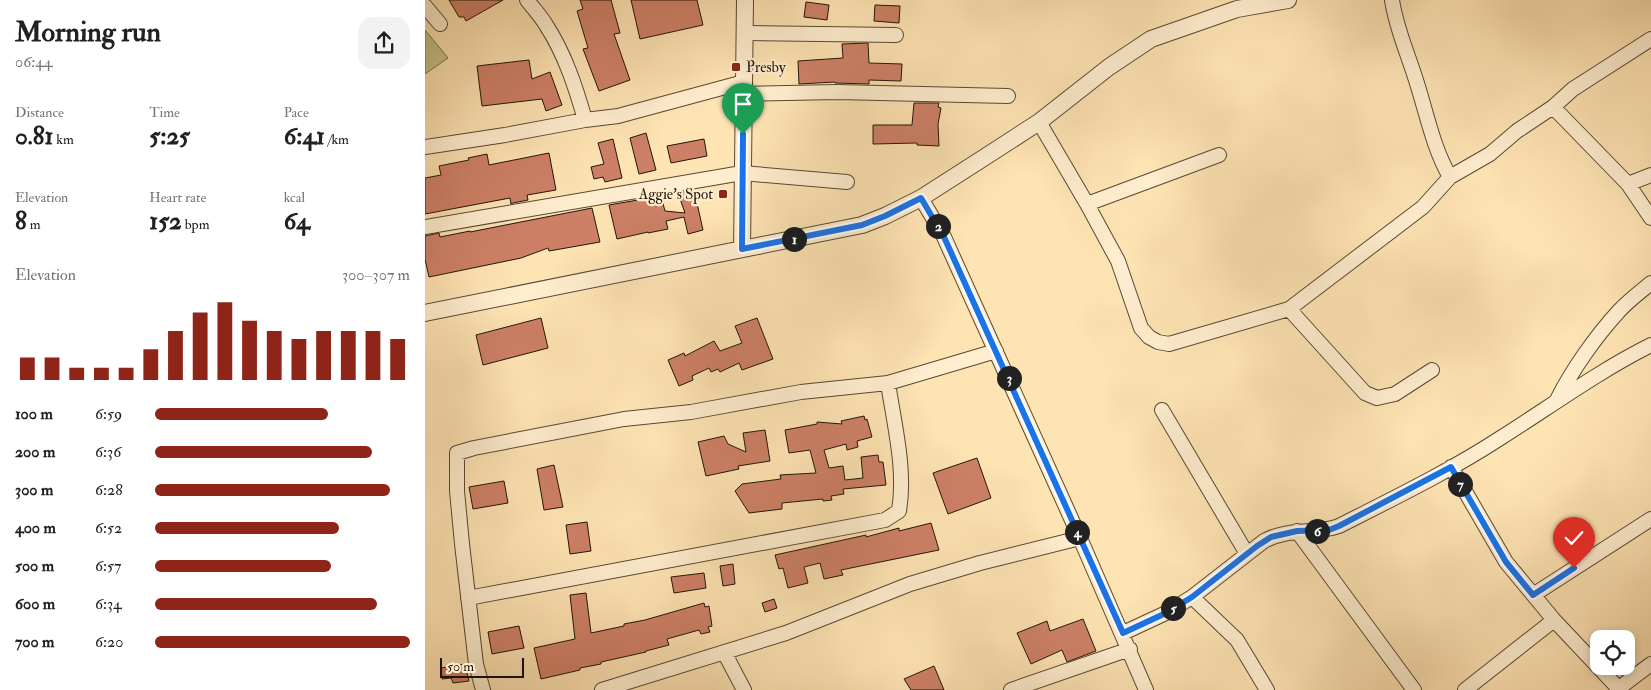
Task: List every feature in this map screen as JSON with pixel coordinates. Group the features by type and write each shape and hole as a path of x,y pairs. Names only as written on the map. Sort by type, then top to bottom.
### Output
{"street":[{"path":"527,0 547,26 560,52 575,84 585,120"},
{"path":"742,249 745,0"},
{"path":"425,313 862,225 921,198 1039,122 1109,67 1151,39 1237,10 1288,0"},
{"path":"1392,0 1400,38 1414,73 1439,154 1450,177"},
{"path":"425,6 440,24"},
{"path":"745,33 896,35"},
{"path":"1039,122 1118,261 1141,328 1149,337 1158,342 1169,344 1289,309 1423,208 1450,177 1490,154 1517,131 1553,107 1573,89 1651,39"},
{"path":"425,147 618,116 744,88 1008,96"},
{"path":"1553,107 1627,184 1651,218"},
{"path":"1087,204 1219,155"},
{"path":"425,227 742,173 847,182"},
{"path":"1627,184 1651,175"},
{"path":"921,198 944,237 1147,690"},
{"path":"1557,401 1564,386 1599,334 1620,310 1651,283"},
{"path":"1289,309 1365,393 1377,398 1395,394 1432,370"},
{"path":"1123,633 1166,613 1192,597 1271,537 1297,531 1329,530 1339,526 1451,467 1501,438 1557,401 1651,345"},
{"path":"483,690 476,664 468,598 457,491 457,453 625,418 691,412 801,392 888,383 996,351"},
{"path":"468,598 885,520 899,511 901,496 901,469 888,383"},
{"path":"1162,410 1247,554"},
{"path":"1451,467 1506,562 1554,620 1620,689 1651,664"},
{"path":"1533,595 1651,519"},
{"path":"1297,531 1414,690"},
{"path":"610,689 786,633 910,584 981,563 1080,538"},
{"path":"1192,597 1237,640 1267,690"},
{"path":"1465,690 1554,620"},
{"path":"1011,690 1130,649"},
{"path":"724,652 744,690"}],"shaded area":[{"path":"425,30 448,58 425,74"}],"building":[{"path":"449,0 503,0 466,21 464,17 459,17"},
{"path":"580,0 611,0 620,33 614,34 630,80 599,91 583,49 588,48 577,11 583,9"},
{"path":"631,0 697,0 703,25 640,39"},
{"path":"806,2 829,5 827,20 804,17"},
{"path":"875,5 900,6 899,23 874,21"},
{"path":"868,43 869,63 902,64 901,81 869,80 869,84 835,82 799,84 798,61 843,58 842,44"},
{"path":"529,60 532,79 550,72 562,105 546,111 542,99 482,106 477,66"},
{"path":"914,103 939,103 938,107 941,108 938,124 939,146 917,145 917,143 873,144 873,125 912,125"},
{"path":"646,133 656,170 639,174 630,138"},
{"path":"613,139 622,178 605,182 603,177 594,179 591,167 604,164 598,143"},
{"path":"704,139 707,156 671,163 667,146"},
{"path":"549,153 556,190 527,195 528,200 511,204 510,198 425,214 425,178 441,175 439,166 487,154 489,165"},
{"path":"694,190 703,230 688,234 684,217 666,221 668,229 617,239 609,205 661,196 665,211 685,213 678,193"},
{"path":"592,208 600,242 549,251 548,248 521,258 429,277 425,259 425,236 439,233 440,237 470,232"},
{"path":"541,318 548,348 483,365 476,335"},
{"path":"757,318 773,359 742,370 739,363 720,372 718,369 711,372 709,368 692,376 693,380 679,386 668,360 684,353 685,356 714,341 720,351 742,343 735,326"},
{"path":"864,416 865,420 867,419 872,437 857,441 858,447 847,450 846,444 824,450 829,468 843,466 845,480 863,478 861,457 878,455 879,462 883,462 886,485 843,489 844,494 831,496 832,500 823,501 823,499 782,503 782,509 749,513 735,491 742,484 781,479 780,475 816,473 810,450 789,453 785,430 817,424 817,422 842,424 841,421"},
{"path":"765,430 770,461 738,466 739,469 706,476 698,442 724,436 728,444 746,452 743,433"},
{"path":"977,458 991,498 948,514 933,473"},
{"path":"554,465 563,507 544,510 537,469"},
{"path":"504,481 508,503 473,509 469,487"},
{"path":"587,522 591,551 570,554 566,525"},
{"path":"931,523 939,550 841,570 843,575 824,579 820,563 804,567 808,583 788,588 783,568 779,569 775,555 866,535 866,537 899,528 899,531"},
{"path":"733,564 735,584 723,586 720,566"},
{"path":"704,573 706,588 674,593 671,577"},
{"path":"586,593 591,633 624,626 624,624 704,603 705,607 709,606 712,626 708,627 710,632 701,634 699,630 667,639 669,645 541,679 534,648 575,639 570,595"},
{"path":"774,599 777,608 765,612 762,603"},
{"path":"1083,619 1096,651 1067,662 1062,650 1031,664 1017,633 1047,621 1050,631"},
{"path":"519,626 524,648 492,654 488,632"},
{"path":"465,664 469,681 453,683 451,678 442,679 441,668"},
{"path":"934,666 944,690 911,690 904,679"}],"place":[{"name":"Presby","path":"736,67"},
{"name":"Aggie’s Spot","path":"723,194"}],"route":[{"path":"743,134 742,249 862,225 921,198 944,237 1123,633 1166,613 1192,597 1271,537 1297,531 1329,530 1451,467 1506,562 1533,595 1574,568"}]}
